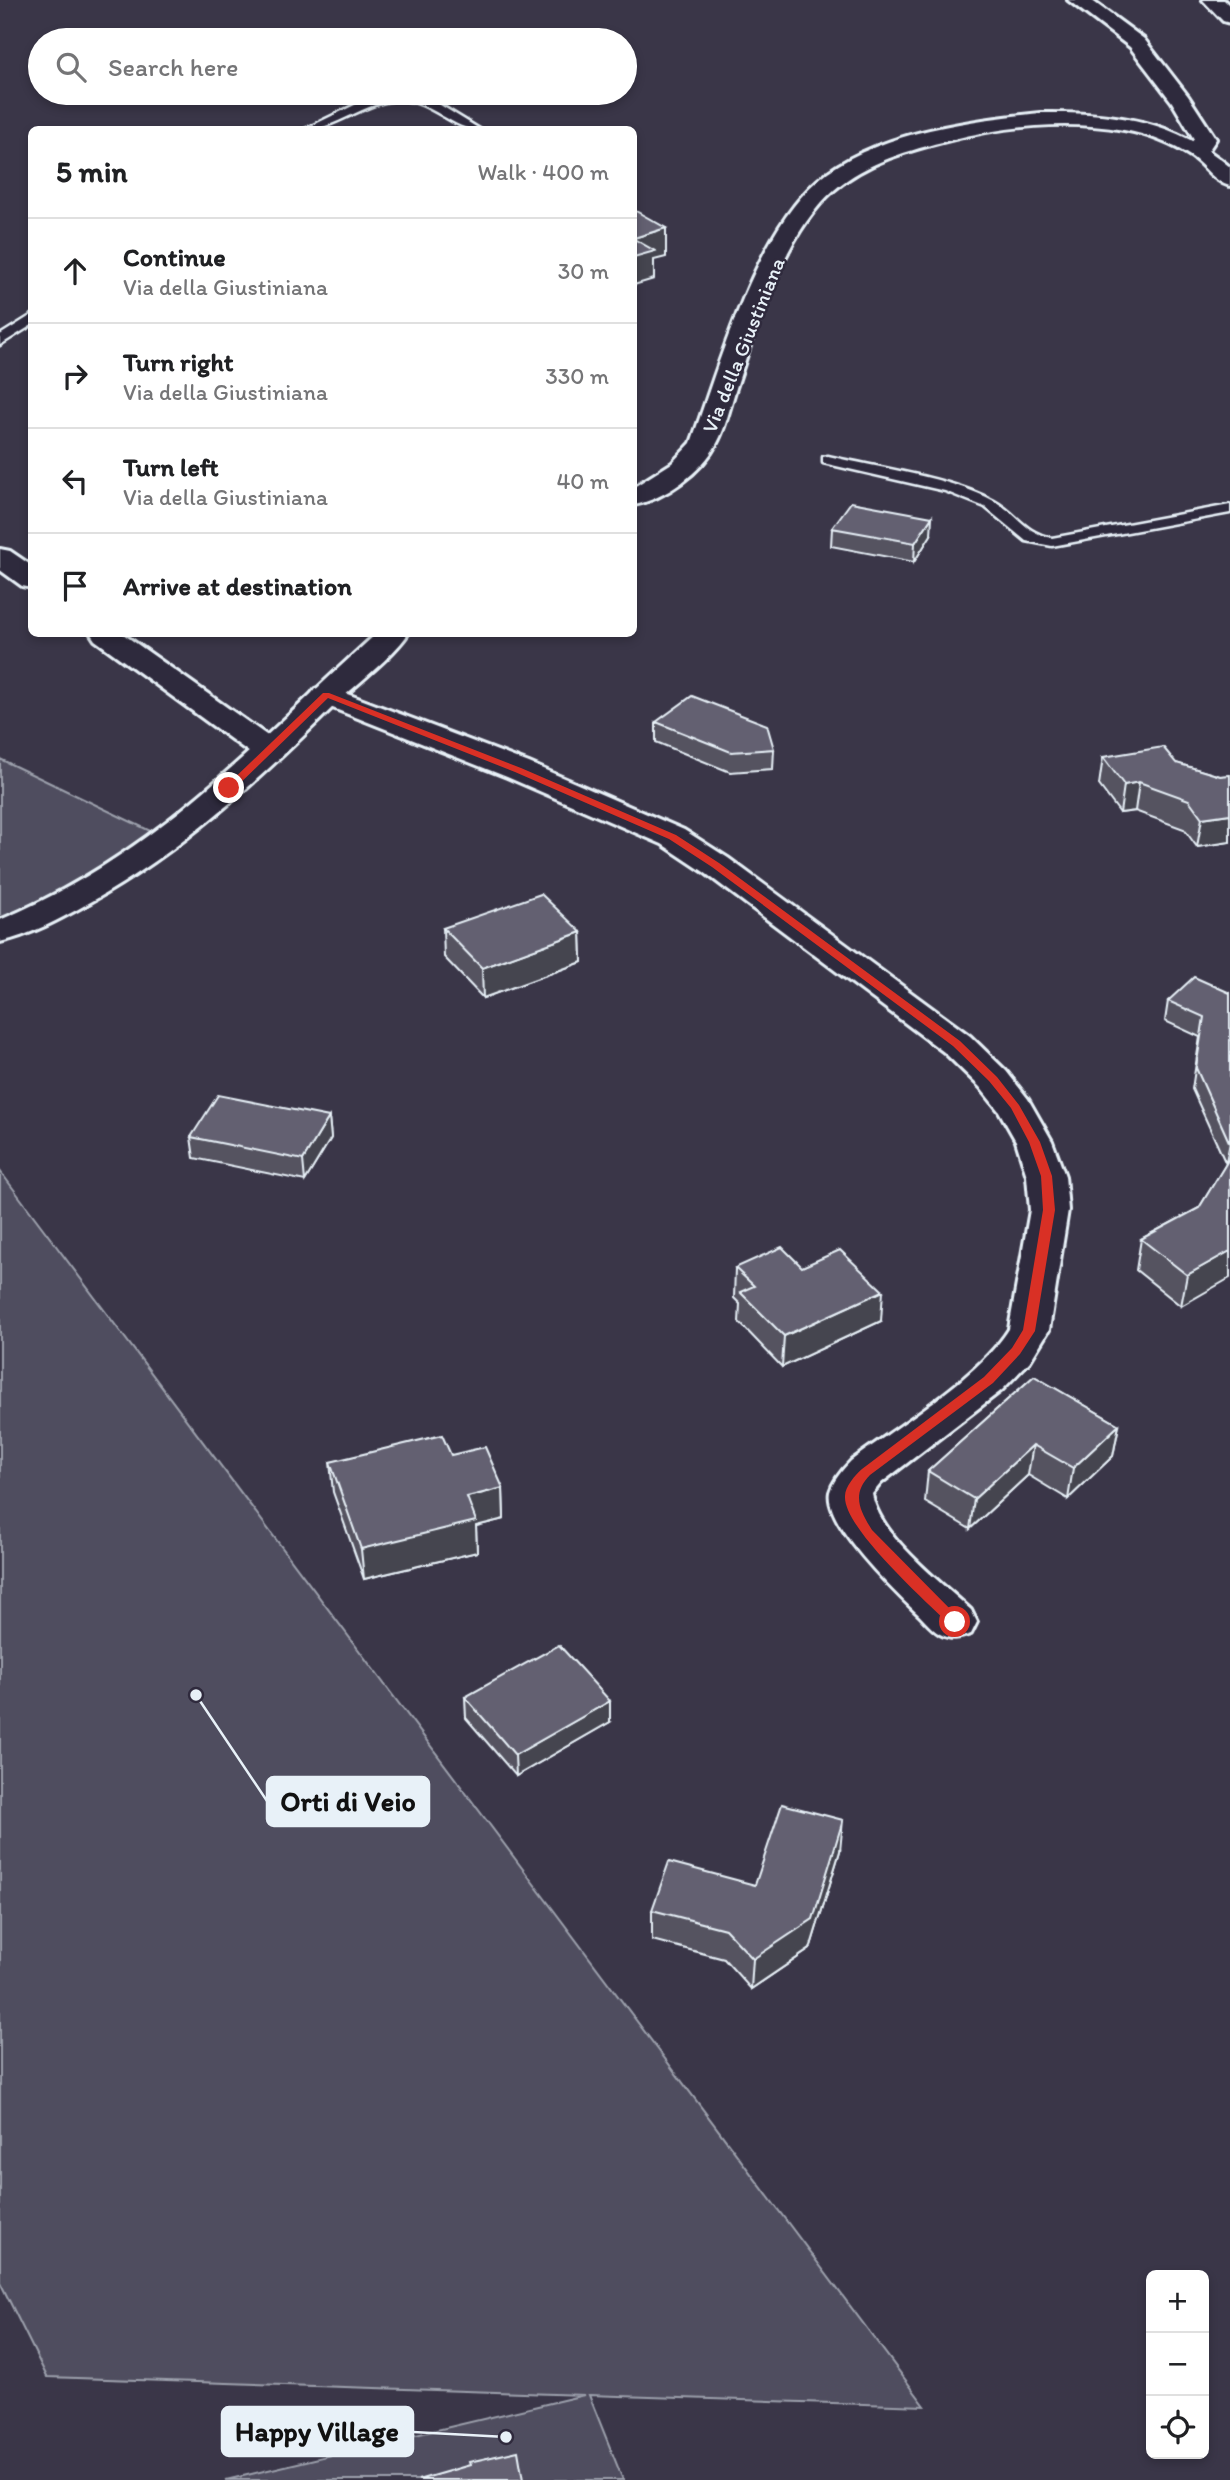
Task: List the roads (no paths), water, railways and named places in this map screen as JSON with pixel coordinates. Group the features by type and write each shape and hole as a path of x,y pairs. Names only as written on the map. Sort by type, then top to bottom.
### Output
{"street":[{"path":"1078,0 1124,31 1154,62 1205,139 1198,149"},
{"name":"Via della Giustiniana","path":"637,495 676,475 698,453 760,292 790,232 813,199 846,170 887,152 948,133 1021,121 1069,119 1114,123 1154,132 1198,149 1210,157 1230,179"},
{"path":"0,557 28,577"},
{"path":"109,637 268,751"},
{"path":"0,932 73,901 131,864 229,788 390,637"},
{"path":"326,695 518,770 673,837 716,865 957,1044 993,1079 1015,1107 1034,1142 1046,1176 1049,1210 1029,1331 1016,1351 988,1380 866,1472 859,1479 851,1496 855,1514 868,1534 955,1622"}],"lane":[{"path":"316,126 352,109 367,105"},
{"path":"433,105 469,126"},
{"path":"0,341 28,322"},
{"path":"828,460 948,488 990,505 1031,538 1052,542 1230,509"}],"place":[{"name":"Orti di Veio","path":"196,1695"},
{"name":"Happy Village","path":"506,2437"}]}
